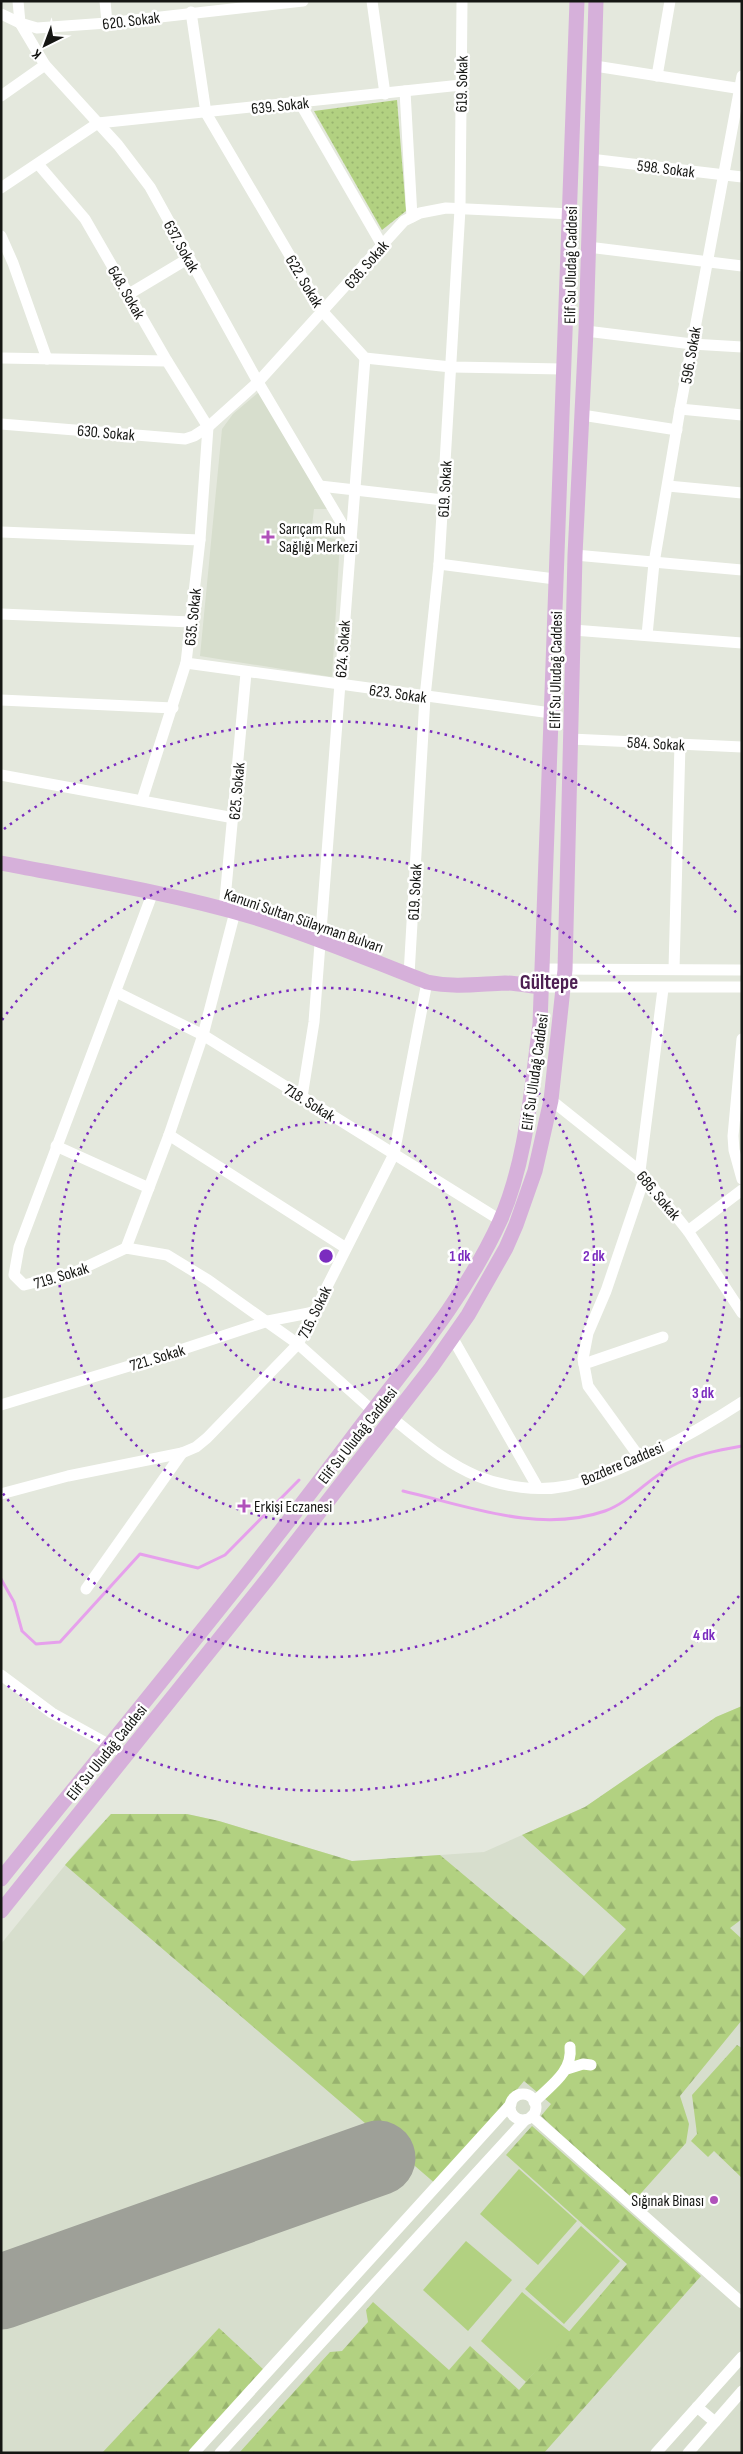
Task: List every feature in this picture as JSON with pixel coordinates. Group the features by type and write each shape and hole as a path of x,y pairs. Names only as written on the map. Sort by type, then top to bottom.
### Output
{"main road":[{"name":"Elif Su Uludağ Caddesi","path":"1,1879 278,1537 457,1300 500,1220 513,1182 524,1134 540,1024 563,369 571,214 577,1"},
{"name":"Elif Su Uludağ Caddesi","path":"1,1911 270,1577 452,1337 488,1282 516,1226 535,1171 551,1100 565,970 574,555 586,330 596,1"},
{"name":"Kanuni Sultan Sülayman Bulvarı","path":"1,863 152,892 230,911 319,941 427,982 455,987 507,983"},
{"path":"507,983 541,969"},
{"path":"507,983 541,987"}],"street":[{"path":"18,1 20,23"},
{"path":"105,1 107,23"},
{"name":"620. Sokak","path":"1,14 20,23 37,28 107,23 265,3 303,1"},
{"path":"372,1 385,94"},
{"name":"619. Sokak","path":"409,975 425,697 439,564 460,209 462,1"},
{"path":"657,76 670,1"},
{"name":"622. Sokak","path":"192,12 206,113 323,312 364,358"},
{"name":"637. Sokak","path":"20,23 45,65 133,163 150,187 258,382 351,539"},
{"path":"1,96 45,65"},
{"path":"595,66 740,89"},
{"name":"596. Sokak","path":"647,635 654,563 680,409 742,76"},
{"name":"639. Sokak","path":"98,123 461,85"},
{"path":"405,91 412,217"},
{"path":"300,103 382,245"},
{"path":"1,188 98,123"},
{"name":"598. Sokak","path":"590,159 742,177"},
{"name":"648. Sokak","path":"38,164 85,219 208,427"},
{"name":"636. Sokak","path":"208,427 258,382 399,226 412,217 438,209 571,214"},
{"path":"1,236 11,256 47,359"},
{"path":"588,247 742,266"},
{"path":"129,294 189,258"},
{"path":"586,330 692,344 742,347"},
{"path":"1,358 167,360"},
{"path":"364,358 451,367 563,369"},
{"name":"624. Sokak","path":"302,1097 314,1022 364,358"},
{"path":"680,409 742,415"},
{"path":"582,415 677,430"},
{"name":"630. Sokak","path":"1,424 185,439 194,436 208,427"},
{"name":"635. Sokak","path":"142,800 186,663 200,540 208,427"},
{"path":"320,486 443,500"},
{"path":"668,486 742,493"},
{"path":"1,532 200,540"},
{"path":"574,555 742,570"},
{"path":"439,564 555,579"},
{"path":"1,614 191,622"},
{"path":"573,630 742,643"},
{"name":"623. Sokak","path":"186,663 246,673 551,713"},
{"name":"625. Sokak","path":"126,1248 169,1135 203,1035 230,911 234,818 246,673"},
{"path":"1,700 173,708"},
{"name":"584. Sokak","path":"571,739 742,747"},
{"path":"674,969 680,744"},
{"path":"1,775 234,818"},
{"name":"719. Sokak","path":"126,1248 73,1273 24,1286 14,1275 19,1247 152,892"},
{"path":"541,969 742,970"},
{"name":"716. Sokak","path":"1,1494 68,1476 182,1453 196,1447 298,1344 394,1154 427,982"},
{"path":"541,987 663,989 742,987"},
{"path":"640,1458 588,1386 584,1364 588,1333 606,1291 642,1173 663,989"},
{"name":"718. Sokak","path":"116,992 203,1035 500,1220"},
{"path":"742,1039 733,1136 738,1171 742,1179"},
{"name":"686. Sokak","path":"551,1100 642,1173 688,1231 742,1313"},
{"path":"169,1135 346,1248"},
{"path":"56,1146 149,1188"},
{"path":"688,1231 742,1190"},
{"path":"126,1248 167,1255 208,1280 298,1344 373,1410"},
{"name":"721. Sokak","path":"1,1404 162,1356 268,1321 314,1312"},
{"path":"452,1337 538,1488"},
{"path":"584,1364 664,1337"},
{"name":"Bozdere Caddesi","path":"392,1418 447,1460 477,1476 505,1484 538,1488 566,1486 599,1476 640,1458 742,1402"},
{"path":"86,1589 182,1453"},
{"path":"1,1674 52,1714 126,1754"},
{"path":"534,2102 567,2069 570,2062 570,2047"},
{"path":"567,2069 583,2064 591,2065"},
{"path":"194,2453 511,2104 515,2097 522,2094 530,2097 536,2108 528,2118 220,2453"},
{"path":"511,2104 514,2115 528,2118 742,2304"},
{"path":"416,2208 431,2222"},
{"path":"344,2287 359,2301"},
{"path":"656,2453 742,2357"},
{"path":"688,2453 742,2391"},
{"path":"698,2407 715,2422"}],"shaded area":[{"name":"Sarıçam Ruh Sağlığı Merkezi","path":"259,392 330,509 314,509 311,534 340,540 332,677 200,656 222,429 233,414"},
{"path":"742,1706 742,2453 1,2453 1,1944 79,1848 111,1814 187,1814 219,1821 352,1861 484,1852 585,1807 716,1717"}],"green space":[{"path":"397,100 406,211 382,230 314,111"},
{"path":"742,1706 742,1919 730,1928 742,1939 742,2020 680,2096 689,2124 686,2143 634,2201 541,2116 551,2104 524,2081 437,2185 65,1865 111,1814 187,1814 219,1821 352,1861 440,1855 584,1976 626,1929 522,1835 585,1807 716,1717"},
{"path":"737,2045 742,2048 742,2178 714,2151 708,2157 691,2141 697,2134 692,2095"},
{"path":"532,2126 701,2276 544,2453 239,2453 330,2352 342,2351 368,2322 366,2310 373,2302 449,2370 470,2346 519,2390 627,2264 506,2155"},
{"path":"519,2169 577,2221 538,2265 480,2214"},
{"path":"581,2226 620,2261 564,2324 525,2289"},
{"path":"466,2241 512,2280 468,2331 423,2290"},
{"path":"522,2292 570,2332 526,2382 481,2341"},
{"path":"219,2328 264,2370 188,2453 102,2453"}],"waterway":[{"path":"403,1491 478,1510 529,1519 555,1520 580,1517 614,1507 655,1477 680,1462 706,1453 742,1446"},
{"path":"1,1579 14,1602 22,1631 36,1644 60,1642 140,1554 198,1568 225,1555 299,1480"}],"runway":[{"path":"1,2292 378,2158"}],"place":[{"name":"Sarıçam Ruh Sağlığı Merkezi","path":"268,537"},
{"name":"Erkişi Eczanesi","path":"244,1506"},
{"name":"Sığınak Binası","path":"714,2200"}],"district":[{"name":"Gültepe","path":"549,982"}]}
